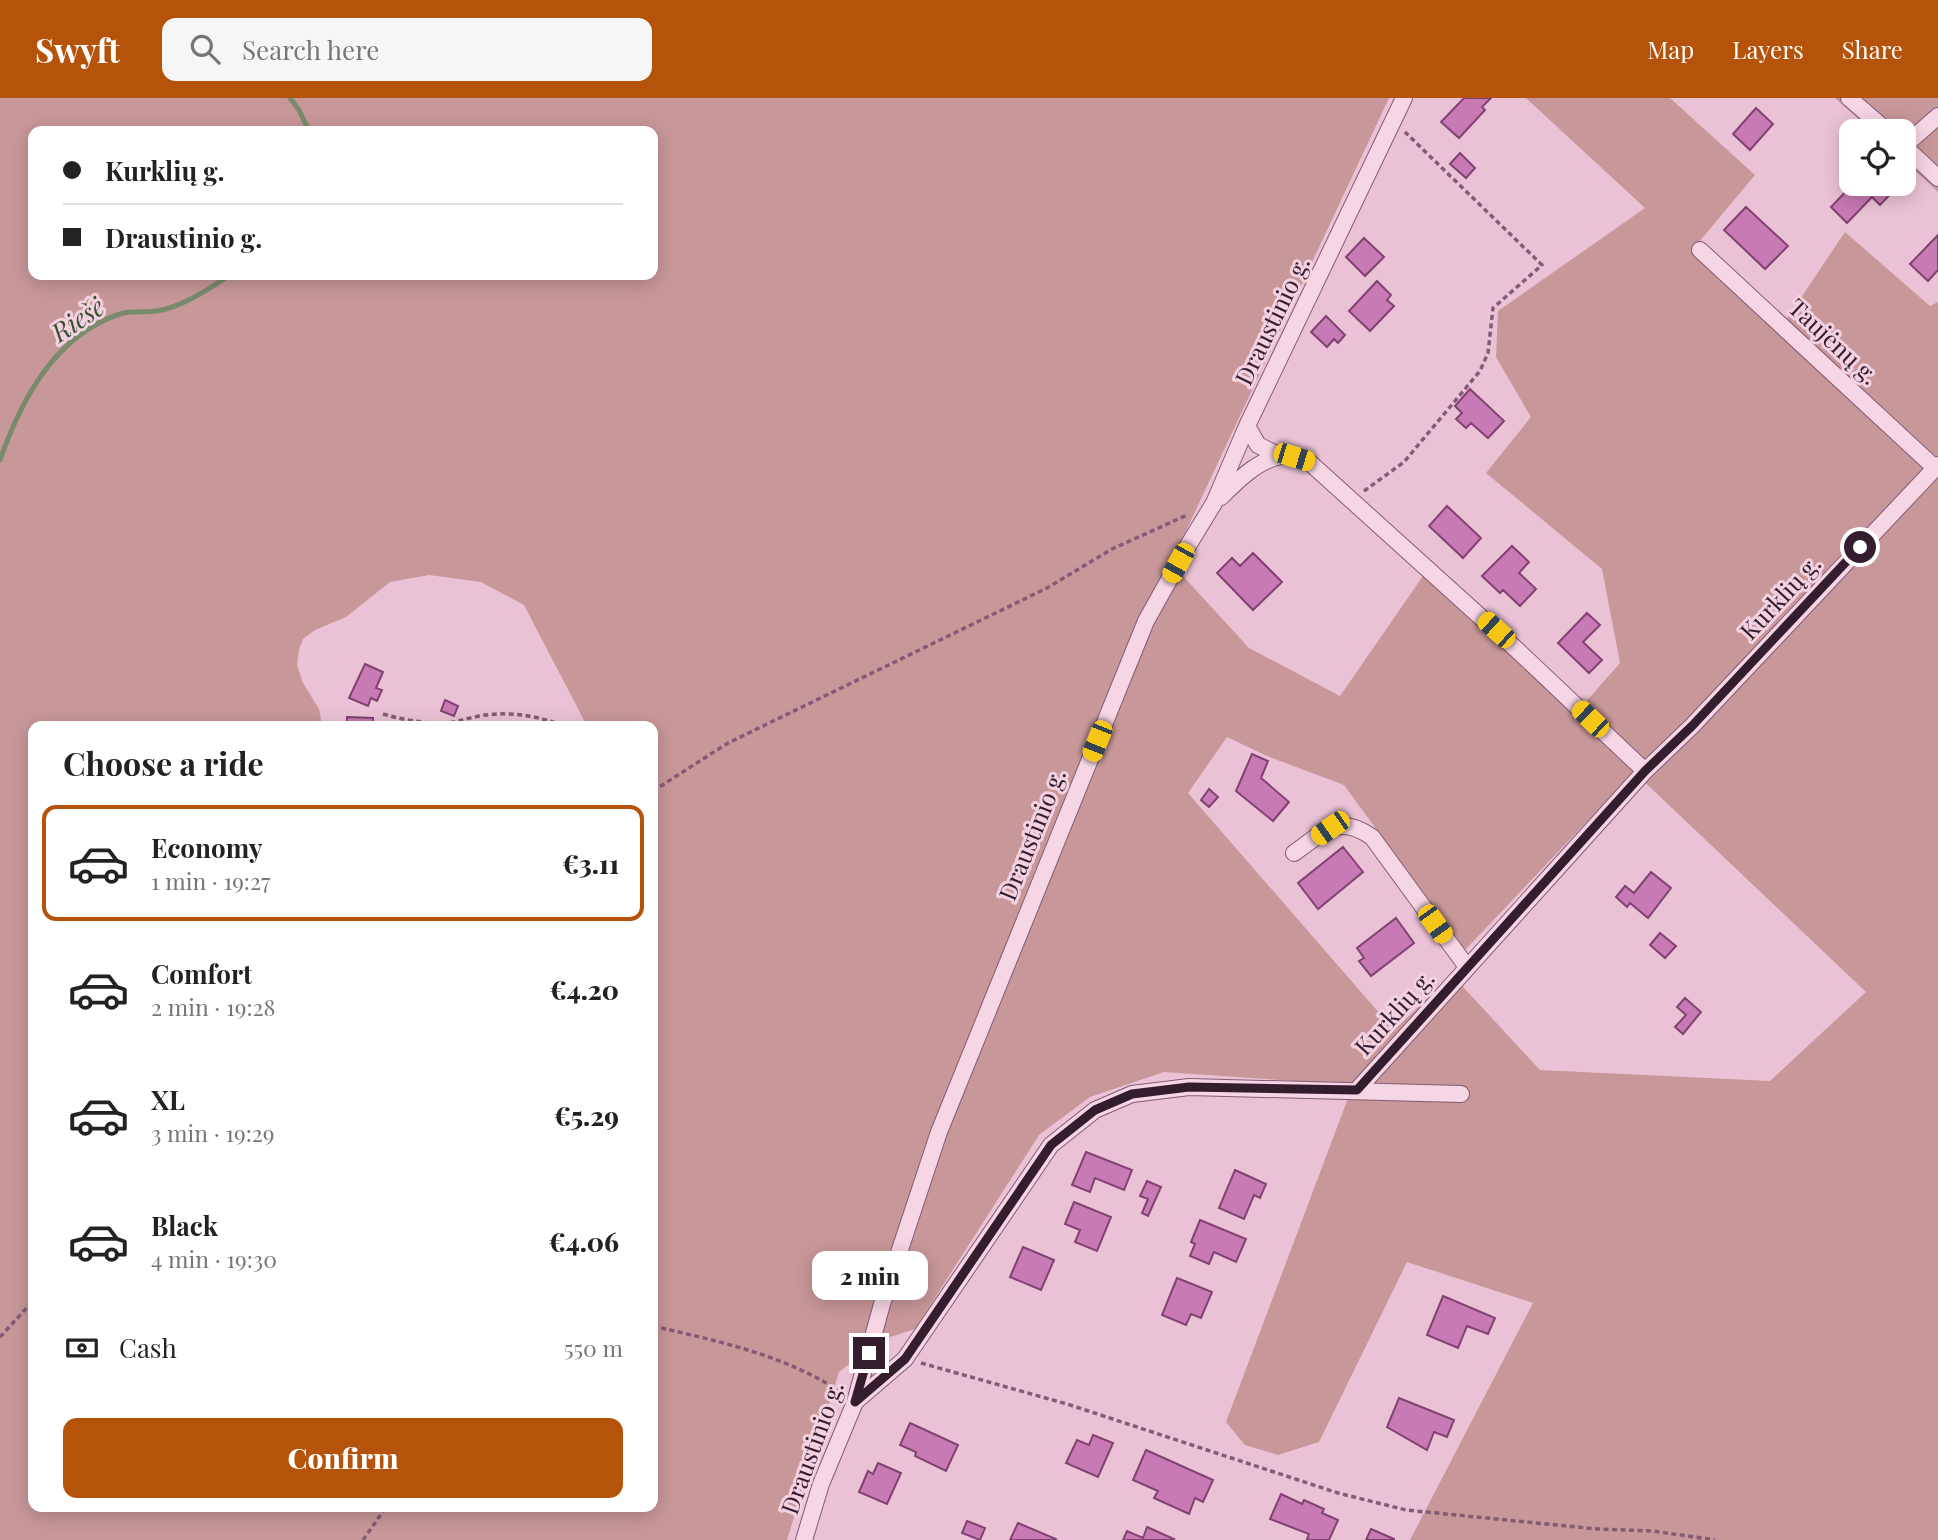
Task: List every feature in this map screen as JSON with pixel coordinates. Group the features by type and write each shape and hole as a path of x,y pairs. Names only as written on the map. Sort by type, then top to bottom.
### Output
{"street":[{"name":"Draustinio g.","path":"804,1540 821,1484 855,1402 882,1304 939,1132 1146,621 1214,503 1247,426 1404,98"},
{"path":"1849,98 1873,119"},
{"path":"1916,135 1938,116"},
{"path":"1916,157 1938,178"},
{"name":"Taujėnų g.","path":"1700,250 1937,467"},
{"path":"1247,426 1258,445 1280,456 1308,461 1517,649 1645,771"},
{"path":"1214,503 1241,477 1280,456"},
{"name":"Kurklių g.","path":"855,1402 905,1359 1051,1145 1095,1110 1132,1094 1189,1087 1357,1090 1645,771 1701,716 1937,467"},
{"path":"1294,853 1330,828 1344,825 1358,827 1372,837 1467,967"},
{"path":"1357,1090 1461,1094"}],"path":[{"path":"1351,500 1404,462 1480,372 1488,353 1493,308 1542,265 1394,121"},
{"path":"659,787 728,743 1047,588 1112,549 1214,503"},
{"path":"461,721 512,713 549,721"},
{"path":"383,714 407,721"},
{"path":"0,1337 28,1306"},
{"path":"658,1327 734,1345 820,1378 855,1402"},
{"path":"905,1359 1067,1404 1338,1493 1406,1510 1597,1529 1653,1531 1715,1540"},
{"path":"363,1540 383,1512"}],"shaded area":[{"path":"0,98 1389,98 1171,563 1249,648 1340,696 1423,576 1575,714 1620,663 1602,569 1486,473 1531,417 1496,357 1498,311 1645,208 1526,98 1670,98 1755,175 1699,242 1784,323 1845,232 1930,306 1938,302 1938,1540 1410,1540 1533,1303 1407,1262 1319,1442 1278,1455 1245,1445 1226,1422 1353,1085 1164,1072 1090,1097 1039,1135 915,1329 881,1340 839,1372 787,1540 0,1540","holes":["1227,737 1267,756 1344,785 1465,950 1634,772 1866,992 1770,1081 1540,1070 1452,975 1394,1030 1188,793"]},
{"path":"1835,98 1938,98 1938,192 1916,172 1916,119 1859,119"}],"building":[{"path":"1464,98 1491,98 1482,107 1485,110 1459,138 1441,122"},
{"path":"1756,108 1773,124 1750,150 1733,134"},
{"path":"1460,153 1475,168 1466,178 1450,164"},
{"path":"1842,196 1889,196 1880,205 1872,197 1847,223 1831,207"},
{"path":"1746,207 1788,246 1765,269 1724,230"},
{"path":"1938,235 1938,270 1928,281 1910,264"},
{"path":"1364,238 1384,257 1365,276 1346,257"},
{"path":"1377,281 1391,295 1387,300 1394,306 1370,331 1349,311"},
{"path":"1326,316 1345,335 1338,343 1334,339 1327,347 1311,332"},
{"path":"1470,389 1504,421 1488,438 1471,423 1466,428 1456,419 1462,413 1455,406"},
{"path":"1447,506 1481,538 1463,558 1429,526"},
{"path":"1512,546 1529,562 1519,573 1536,589 1520,606 1503,590 1500,593 1482,576"},
{"path":"1253,553 1282,582 1253,610 1217,573 1232,558 1240,566"},
{"path":"1587,613 1600,625 1583,642 1602,660 1589,673 1558,643"},
{"path":"365,664 383,672 376,688 382,690 377,701 371,698 368,706 349,698"},
{"path":"445,700 458,706 454,716 441,711"},
{"path":"347,717 373,718 373,721 347,721"},
{"path":"1252,754 1268,761 1261,778 1289,802 1273,821 1236,791"},
{"path":"1209,789 1218,797 1209,807 1201,800"},
{"path":"1343,847 1363,872 1318,909 1298,883"},
{"path":"1651,872 1671,888 1648,918 1630,903 1627,907 1616,897 1625,886 1634,893"},
{"path":"1396,918 1414,943 1371,976 1359,961 1364,958 1357,948"},
{"path":"1660,933 1676,946 1665,958 1650,945"},
{"path":"1685,998 1701,1012 1683,1034 1675,1027 1686,1015 1677,1007"},
{"path":"1086,1152 1132,1170 1124,1190 1095,1178 1090,1192 1072,1185"},
{"path":"1235,1170 1266,1184 1260,1198 1254,1195 1244,1219 1219,1208"},
{"path":"1147,1181 1161,1187 1148,1216 1142,1213 1148,1199 1140,1196"},
{"path":"1074,1202 1111,1217 1097,1251 1075,1242 1080,1230 1065,1224"},
{"path":"1200,1220 1246,1239 1236,1262 1214,1252 1209,1264 1190,1256 1195,1244 1191,1242"},
{"path":"1023,1247 1054,1260 1041,1290 1010,1277"},
{"path":"1177,1278 1212,1292 1201,1318 1191,1314 1186,1325 1162,1315"},
{"path":"1443,1296 1495,1318 1488,1334 1467,1326 1458,1348 1427,1335"},
{"path":"1399,1398 1454,1420 1447,1437 1434,1432 1427,1450 1387,1427"},
{"path":"910,1423 958,1445 946,1471 915,1456 916,1452 900,1445"},
{"path":"1093,1435 1113,1443 1098,1477 1066,1463 1077,1440 1089,1445"},
{"path":"1146,1450 1213,1480 1203,1502 1195,1498 1189,1514 1154,1498 1158,1491 1133,1480"},
{"path":"878,1463 901,1473 887,1504 859,1492 868,1471 873,1474"},
{"path":"1281,1494 1302,1504 1304,1500 1324,1509 1322,1513 1338,1520 1329,1540 1307,1539 1309,1534 1270,1519"},
{"path":"967,1521 985,1528 980,1540 962,1533"},
{"path":"1018,1523 1056,1539 1010,1540"},
{"path":"1147,1527 1174,1539 1123,1540 1127,1531 1143,1538"},
{"path":"1371,1529 1394,1539 1394,1540 1366,1540"}],"waterway":[{"name":"Riešė","path":"290,98 307,126"},
{"name":"Riešė","path":"0,460 18,415 43,372 77,337 120,314 157,311 176,306 222,280"}],"route":[{"path":"869,1353 855,1402 905,1359 1051,1145 1095,1110 1132,1094 1189,1087 1357,1090 1645,771 1692,726 1860,547"}]}
